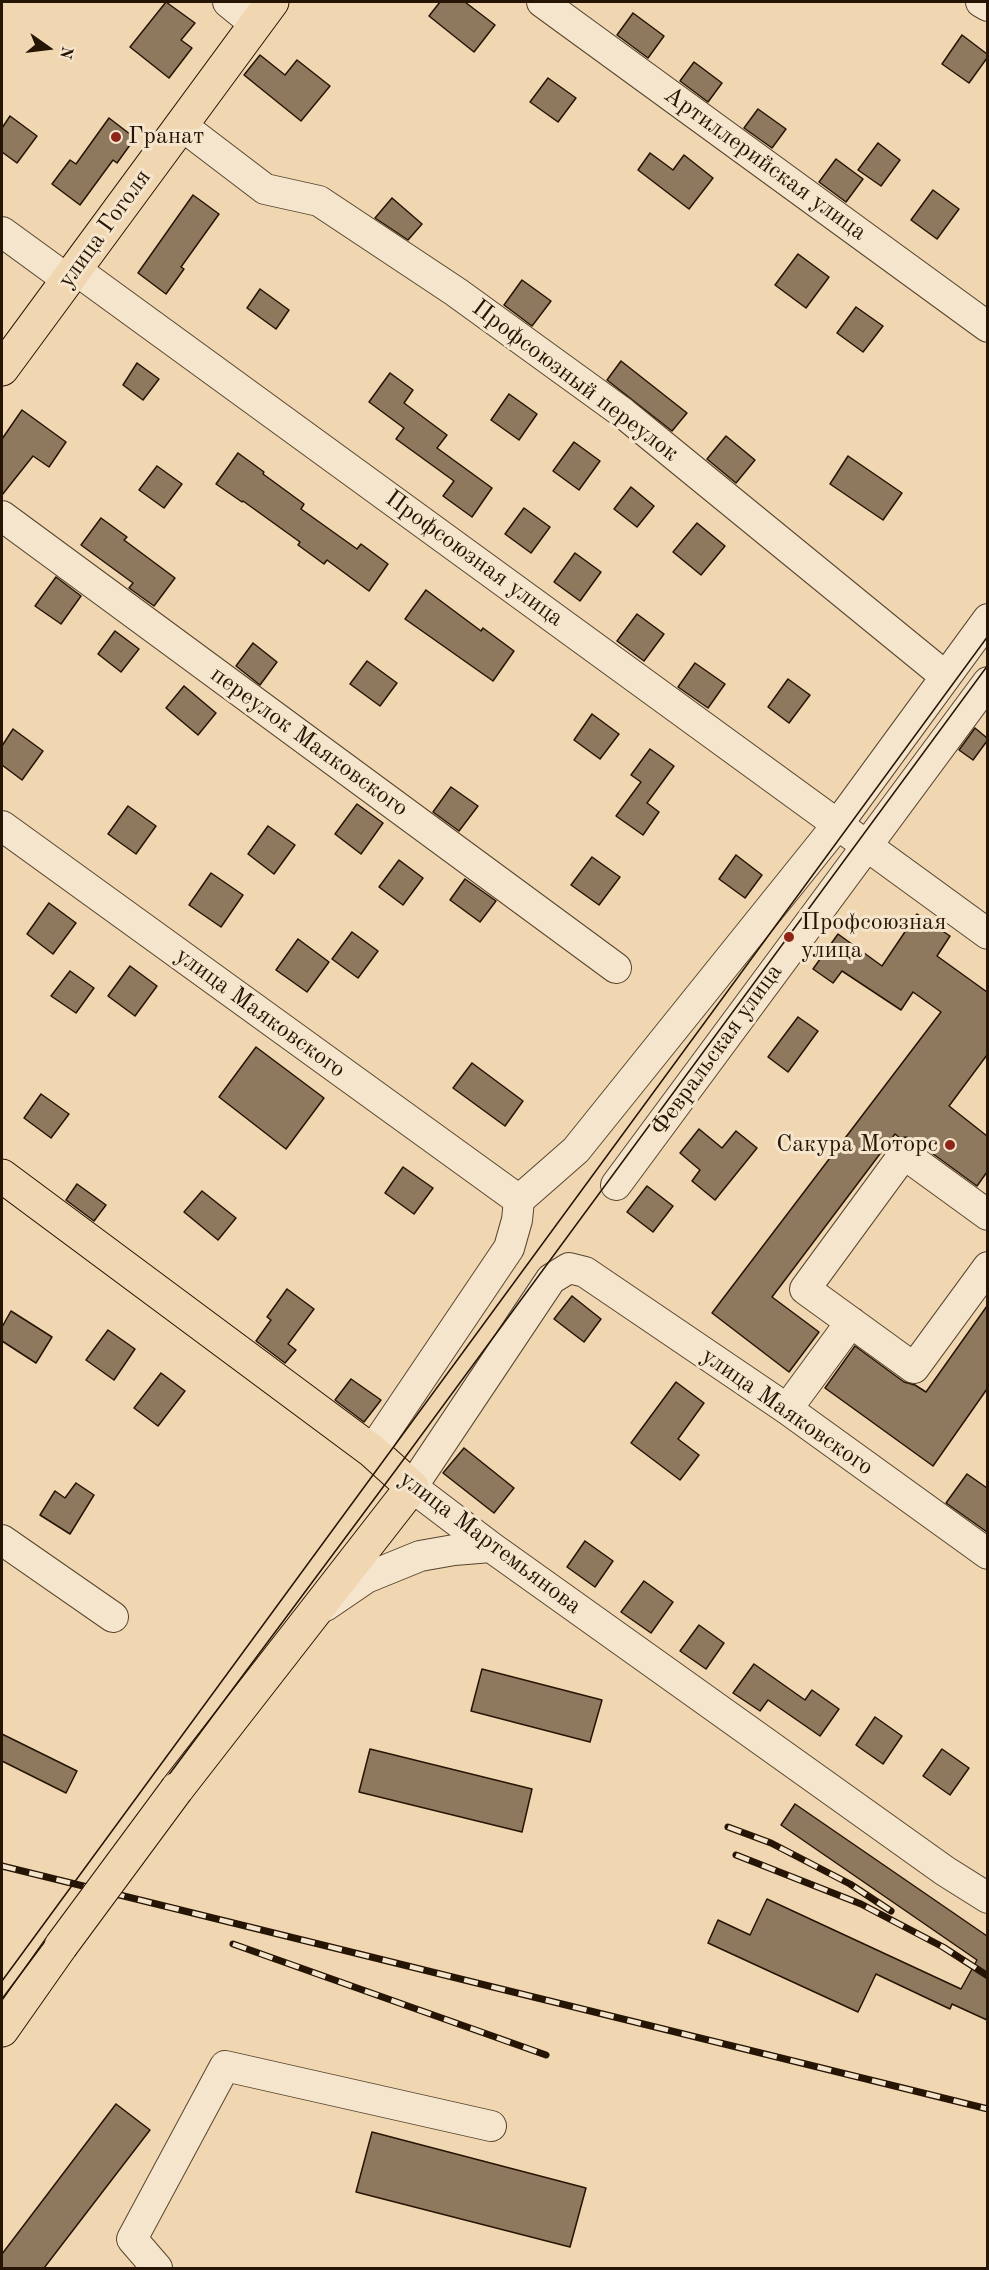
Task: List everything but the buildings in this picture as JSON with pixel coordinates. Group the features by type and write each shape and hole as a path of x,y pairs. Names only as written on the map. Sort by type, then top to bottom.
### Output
{"main road":[{"name":"улица Гоголя","path":"2,369 264,13"},
{"name":"улица Мартемьянова","path":"2,1176 372,1451 412,1487"},
{"path":"2,2030 177,1789 412,1487"}],"street":[{"path":"228,2 264,13"},
{"name":"Артиллерийская улица","path":"542,2 987,327"},
{"path":"981,2 987,6"},
{"name":"Профсоюзный переулок","path":"182,125 265,189 320,201 456,292 623,413 945,676"},
{"name":"Профсоюзная улица","path":"2,232 72,275 868,845 987,934"},
{"name":"переулок Маяковского","path":"2,516 616,968"},
{"path":"372,1451 509,1248 517,1220 519,1200 576,1150 838,824 987,619"},
{"name":"Февральская улица","path":"616,1185 987,681"},
{"name":"улица Маяковского","path":"2,826 519,1200"},
{"path":"987,1215 904,1154 805,1289 914,1368 987,1267"},
{"name":"улица Маяковского","path":"412,1487 551,1279 569,1268 585,1272 787,1409 987,1554"},
{"path":"787,1409 851,1322"},
{"name":"улица Мартемьянова","path":"412,1487 491,1547 945,1871 987,1898"},
{"path":"2,1540 113,1617"},
{"path":"315,1612 366,1578 420,1556 491,1547"},
{"path":"157,2268 132,2239 225,2066 491,2126"}],"tram line":[{"path":"2,1981 988,636"},
{"path":"2,1999 395,1471 988,665"}],"railway":[{"path":"728,1827 771,1843 850,1884 891,1911"},
{"path":"736,1855 861,1904 943,1947 988,1976"},
{"path":"2,1866 988,2109"},
{"path":"233,1944 546,2055"}],"place":[{"name":"Гранат","path":"116,137"},
{"name":"Профсоюзная улица","path":"789,937"},
{"name":"Сакура Моторс","path":"950,1145"}]}
